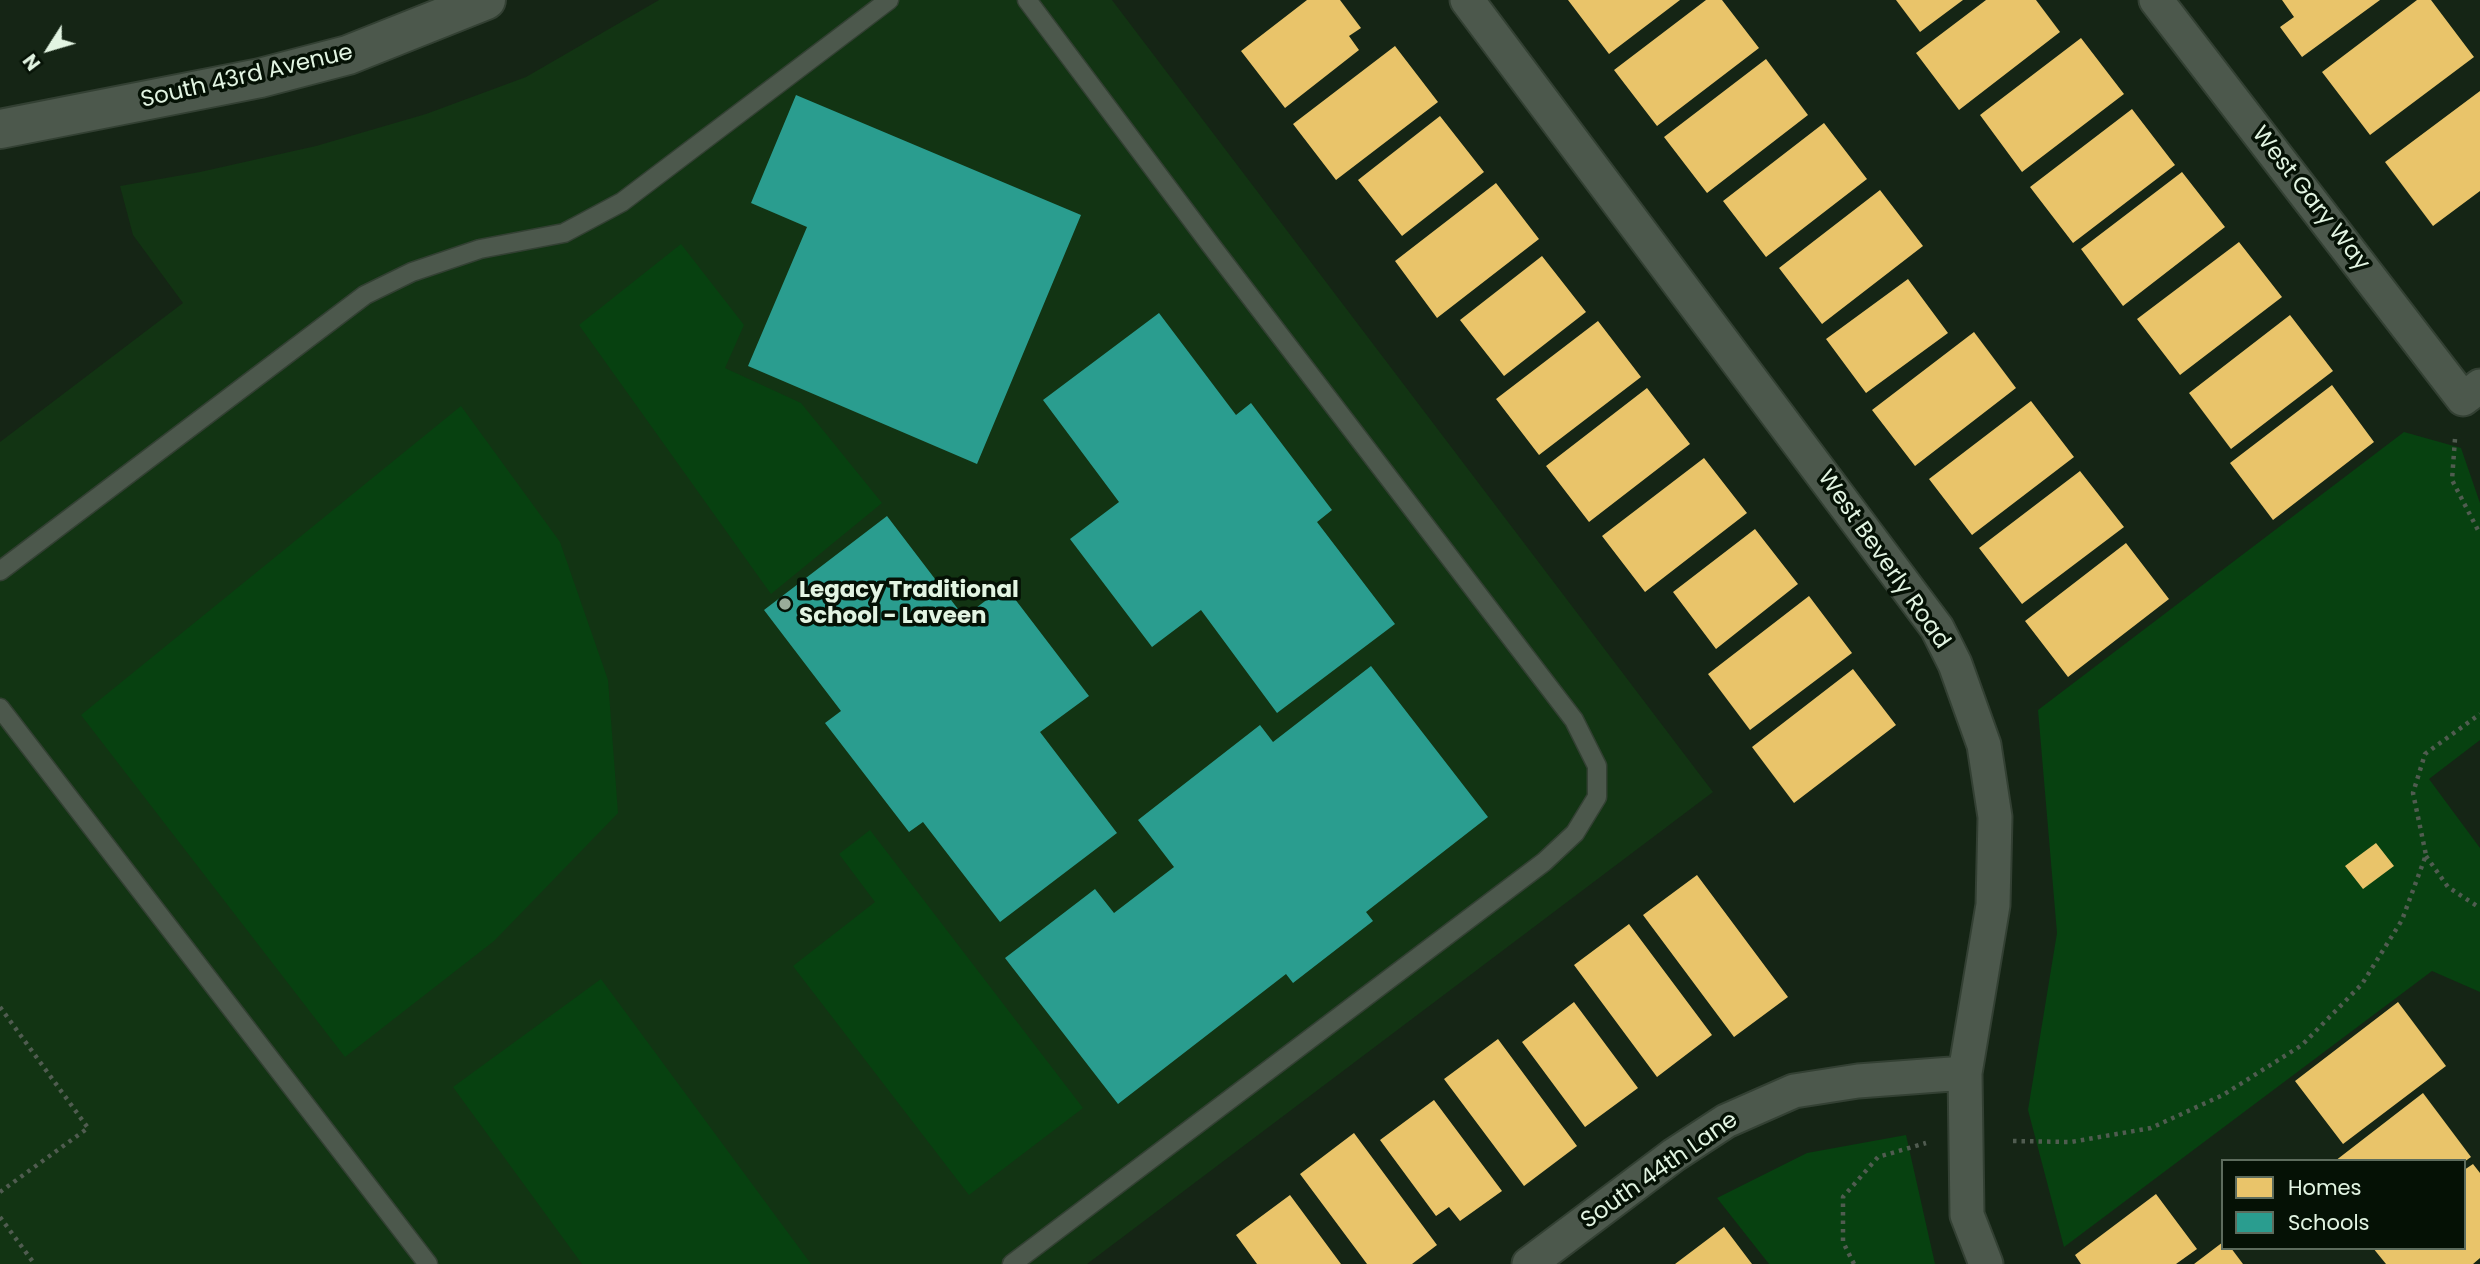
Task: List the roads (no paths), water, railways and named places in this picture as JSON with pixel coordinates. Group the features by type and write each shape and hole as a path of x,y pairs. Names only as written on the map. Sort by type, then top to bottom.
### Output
{"street":[{"name":"South 43rd Avenue","path":"0,130 260,78 348,55 486,0"},
{"name":"West Beverly Road","path":"1467,0 1937,628 1955,664 1984,745 1995,817 1993,905 1965,1073 1967,1215 1986,1264"},
{"name":"West Gary Way","path":"2156,0 2471,393"},
{"name":"South 44th Lane","path":"1530,1264 1674,1155 1726,1121 1794,1091 1858,1082 1965,1073"}],"lane":[{"path":"0,571 365,295 412,271 480,249 564,233 622,202 889,0"},
{"path":"1012,1264 1544,862 1575,833 1597,797 1597,766 1574,720 1027,0"},
{"path":"0,708 428,1264"}],"place":[{"name":"Legacy Traditional School - Laveen","path":"785,604"}]}
